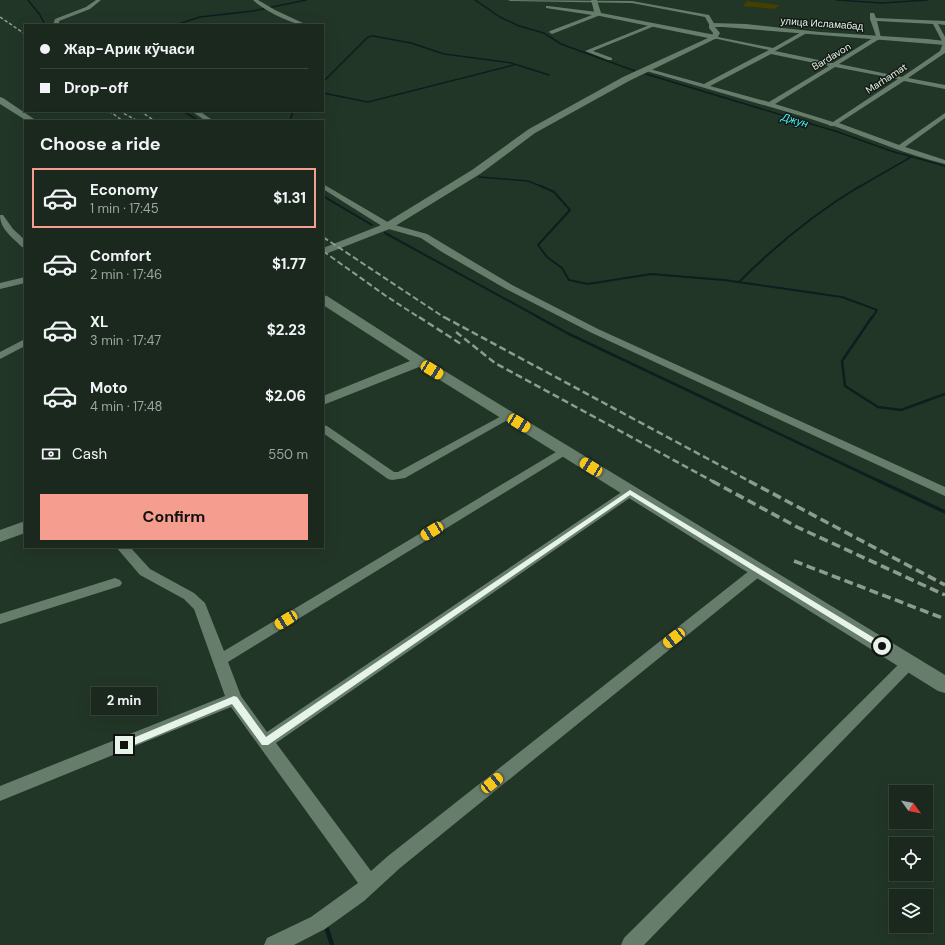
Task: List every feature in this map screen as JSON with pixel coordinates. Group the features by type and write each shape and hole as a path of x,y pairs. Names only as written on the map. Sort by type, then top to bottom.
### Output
{"main road":[{"path":"594,1 598,12 597,14 715,37"},
{"path":"324,252 388,226 476,172 532,131 646,70 715,37"},
{"path":"0,100 31,120"},
{"path":"324,300 507,416 945,685"},
{"path":"324,401 420,362"},
{"path":"0,536 24,527"}],"street":[{"path":"56,24 57,20 88,8 99,0"},
{"path":"255,0 273,11 302,24"},
{"path":"502,0 597,14"},
{"path":"510,0 632,2 707,16 712,28 717,33 715,37 834,65 945,87"},
{"path":"552,32 597,14"},
{"path":"879,37 872,17 945,23"},
{"path":"935,23 945,43"},
{"path":"610,59 588,51 654,25"},
{"name":"улица Исламабад","path":"712,25 735,25 945,43"},
{"path":"705,86 772,51 803,32"},
{"name":"Bardavon","path":"771,104 879,37"},
{"name":"Marhamat","path":"832,125 936,57 942,52 945,43"},
{"path":"646,70 771,104 832,125 865,134 900,148 945,162"},
{"path":"196,112 209,120"},
{"path":"900,148 945,116"},
{"path":"324,187 388,226 424,236 445,250 509,287 595,331 945,492"},
{"path":"0,216 10,232 24,244"},
{"path":"0,286 24,280"},
{"path":"0,356 24,343"},
{"path":"324,429 392,476 396,476 401,475 507,416"},
{"path":"220,660 565,451"},
{"path":"265,742 630,492"},
{"path":"124,548 145,572 189,596 200,607 234,700 370,884"},
{"path":"274,945 318,923 358,895 394,862 759,570"},
{"path":"0,619 115,583"},
{"path":"631,945 909,663"},
{"path":"0,794 234,700"}],"shaded area":[{"path":"747,1 779,5 775,9 743,6"}],"waterway":[{"path":"28,0 40,15 44,24"},
{"path":"178,24 200,17 253,11 306,0"},
{"name":"Джун","path":"475,0 500,17 519,26 544,33 561,44 635,71"},
{"path":"837,0 882,3 927,0"},
{"path":"324,81 368,37 373,36 411,43 444,54 511,63 549,75"},
{"path":"324,93 368,102 514,65"},
{"name":"Джун","path":"646,74 838,132 891,151 945,166"},
{"path":"185,112 197,120"},
{"path":"290,120 293,112"},
{"path":"859,187 911,157"},
{"path":"479,177 528,181 543,187"},
{"path":"541,186 554,192 570,210 538,245 547,257 562,268 569,280 588,284 651,274 724,280 842,297 877,310 872,318"},
{"path":"739,282 796,230 827,207 860,186"},
{"path":"324,197 372,225"},
{"path":"385,233 540,318"},
{"path":"538,317 569,334 881,482"},
{"path":"872,317 842,361 845,386 878,407 901,410 945,394"},
{"path":"879,481 945,512"},
{"path":"327,929 332,945"}],"railway":[{"path":"0,17 24,33"},
{"path":"110,112 122,120"},
{"path":"121,112 136,120"},
{"path":"142,112 154,120"},
{"path":"324,238 445,318"},
{"path":"324,252 386,296 420,318"},
{"path":"419,317 461,344"},
{"path":"444,317 751,482"},
{"path":"456,332 495,363 714,482"},
{"path":"712,481 797,527 945,595"},
{"path":"749,481 945,585"},
{"path":"794,561 945,619"}],"route":[{"path":"124,745 234,700 265,742 630,492 882,646"}]}
